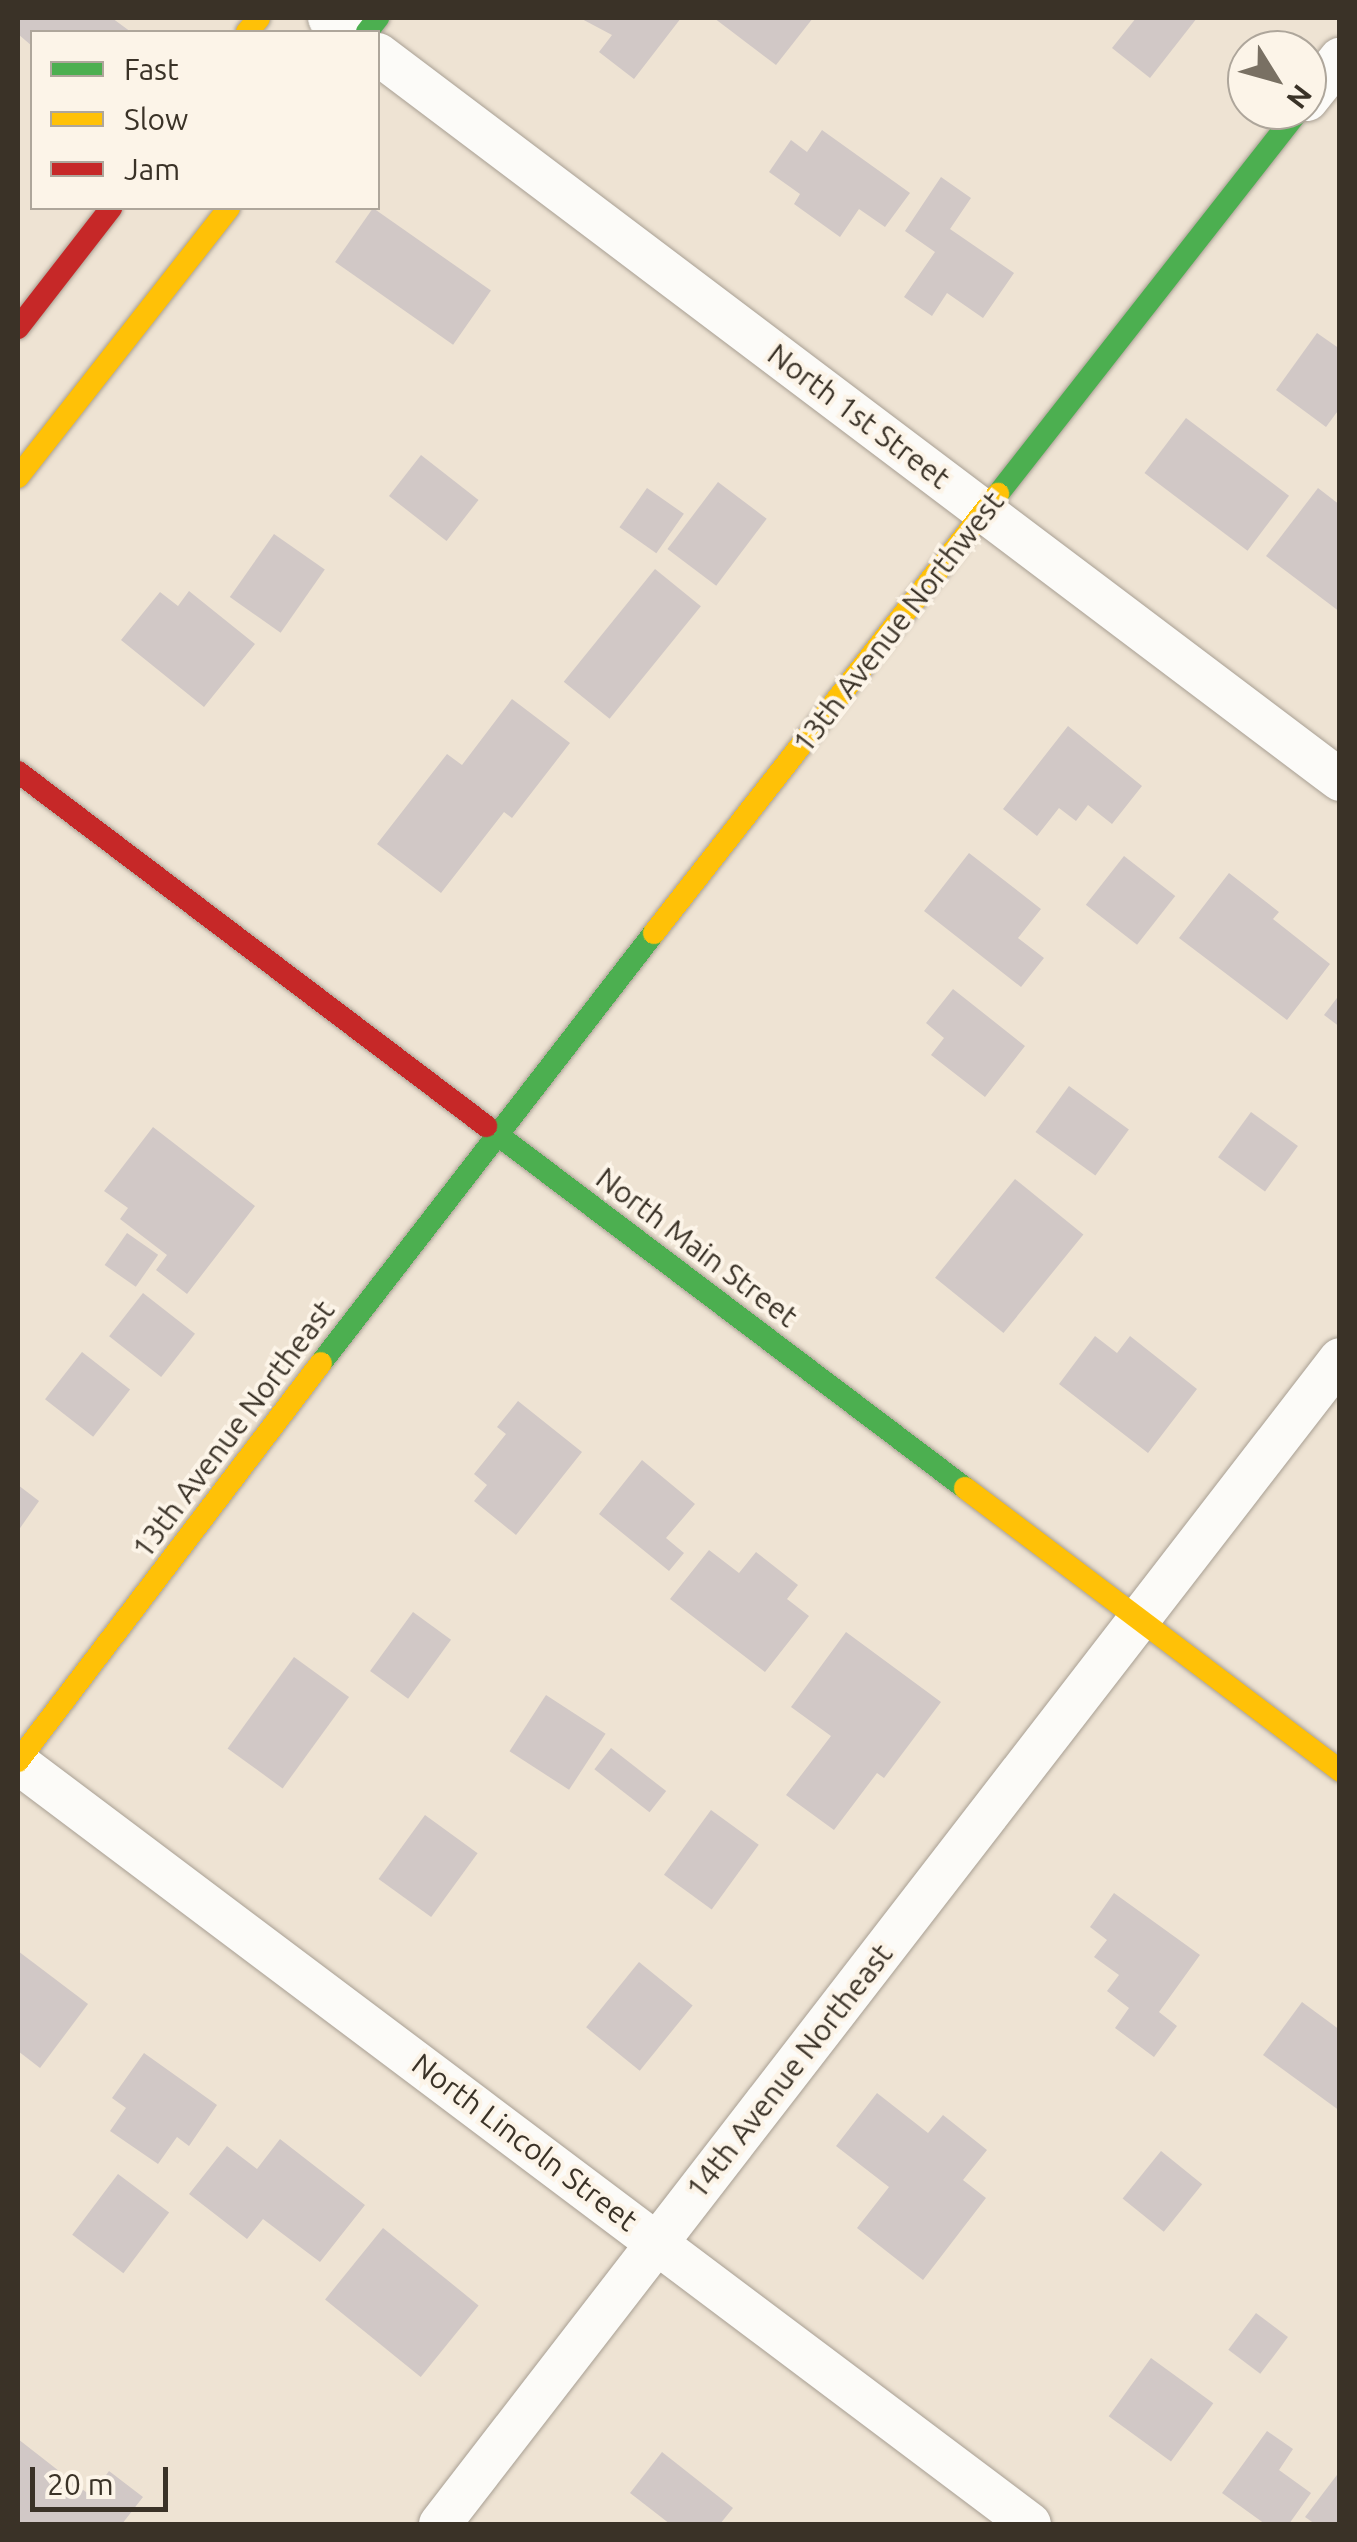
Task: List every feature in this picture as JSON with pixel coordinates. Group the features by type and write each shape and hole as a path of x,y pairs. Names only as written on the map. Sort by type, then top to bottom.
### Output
{"street":[{"name":"North 1st Street","path":"380,56 1340,780"},
{"name":"13th Avenue Northwest","path":"496,1134 1283,130"},
{"path":"18,328 109,210"},
{"path":"18,477 227,210"},
{"name":"North Main Street","path":"18,772 1340,1771"},
{"name":"13th Avenue Northeast","path":"18,1762 496,1134"},
{"name":"14th Avenue Northeast","path":"440,2524 1340,1359"},
{"name":"North Lincoln Street","path":"18,1762 1030,2524"}],"building":[{"path":"18,18 112,18 128,30 30,30 30,44 18,34"},
{"path":"580,18 681,18 634,79 599,52 612,35"},
{"path":"714,18 813,18 776,65"},
{"path":"1136,18 1197,18 1150,78 1112,48"},
{"path":"822,130 910,193 885,227 859,209 840,237 794,204 800,194 769,172 791,140 807,152"},
{"path":"941,177 971,198 950,229 1014,273 983,318 947,293 932,316 904,297 935,252 905,231"},
{"path":"372,210 491,291 453,345 335,262"},
{"path":"1317,333 1340,349 1340,408 1326,427 1276,390"},
{"path":"1186,418 1289,496 1247,551 1144,473"},
{"path":"421,455 479,500 447,541 389,496"},
{"path":"718,482 767,519 716,586 667,549"},
{"path":"647,488 684,514 656,553 619,527"},
{"path":"1318,488 1340,505 1340,612 1266,556"},
{"path":"274,534 325,570 281,633 230,597"},
{"path":"655,569 701,606 610,719 564,682"},
{"path":"189,591 255,644 204,707 121,640 160,592 178,606"},
{"path":"512,699 570,743 512,818 504,812 441,893 377,844 447,754 462,765"},
{"path":"1068,726 1142,786 1112,824 1088,805 1076,821 1059,808 1037,836 1003,809"},
{"path":"969,853 1041,909 1018,938 1044,958 1021,987 924,911"},
{"path":"1124,856 1175,896 1137,945 1086,905"},
{"path":"1229,873 1279,912 1273,919 1330,964 1287,1020 1179,938"},
{"path":"953,989 1025,1046 985,1097 931,1055 944,1038 926,1023"},
{"path":"1340,994 1340,1027 1324,1015"},
{"path":"1069,1086 1129,1129 1095,1176 1035,1132"},
{"path":"1251,1112 1298,1146 1265,1191 1218,1157"},
{"path":"153,1127 255,1206 187,1294 156,1270 167,1255 120,1219 128,1208 104,1191"},
{"path":"1015,1179 1083,1234 1003,1333 935,1278"},
{"path":"127,1233 158,1255 136,1287 105,1265"},
{"path":"143,1293 195,1334 161,1377 109,1336"},
{"path":"1095,1336 1117,1353 1130,1336 1197,1389 1148,1453 1059,1384"},
{"path":"82,1352 130,1390 93,1437 45,1399"},
{"path":"518,1401 582,1452 516,1535 474,1501 487,1485 474,1474 506,1434 497,1427"},
{"path":"642,1460 695,1504 666,1538 684,1553 669,1571 599,1514"},
{"path":"18,1485 39,1501 18,1531"},
{"path":"709,1550 739,1573 756,1552 798,1585 787,1599 809,1616 765,1672 670,1599"},
{"path":"413,1612 451,1640 408,1699 370,1671"},
{"path":"846,1632 941,1702 884,1778 877,1773 834,1830 786,1795 831,1736 791,1707"},
{"path":"294,1657 349,1697 283,1788 228,1748"},
{"path":"546,1695 606,1734 569,1790 510,1751"},
{"path":"611,1748 666,1791 650,1812 594,1769"},
{"path":"711,1810 759,1845 712,1909 664,1875"},
{"path":"425,1815 478,1853 431,1917 379,1879"},
{"path":"1114,1893 1200,1955 1159,2012 1177,2026 1154,2057 1115,2028 1129,2008 1107,1991 1119,1975 1094,1957 1107,1940 1090,1927"},
{"path":"18,1951 88,2004 40,2068 18,2051"},
{"path":"639,1962 693,2005 640,2071 586,2027"},
{"path":"1302,2002 1340,2030 1340,2111 1263,2055"},
{"path":"144,2053 217,2105 189,2146 177,2137 158,2164 110,2131 126,2108 112,2098"},
{"path":"877,2093 928,2133 943,2115 987,2150 963,2180 986,2198 923,2280 857,2228 889,2187 836,2146"},
{"path":"280,2139 365,2205 320,2262 263,2219 247,2239 189,2194 227,2146 257,2169"},
{"path":"1161,2151 1202,2184 1164,2232 1123,2198"},
{"path":"118,2174 169,2213 123,2273 72,2235"},
{"path":"383,2228 479,2305 421,2377 325,2299"},
{"path":"1256,2313 1288,2337 1260,2374 1228,2350"},
{"path":"1151,2358 1213,2403 1171,2462 1109,2416"},
{"path":"1267,2431 1293,2449 1279,2470 1311,2493 1289,2524 1265,2524 1222,2493"},
{"path":"18,2439 91,2496 109,2471 143,2497 122,2524 18,2524"},
{"path":"662,2452 733,2508 720,2524 670,2524 630,2493"},
{"path":"1340,2471 1340,2524 1315,2524 1305,2517"}],"traffic: fast":[{"path":"369,30 378,18"},
{"path":"998,494 1283,130"},
{"path":"321,1363 654,933"},
{"path":"486,1126 965,1488"}],"traffic: slow":[{"path":"249,30 259,18"},
{"path":"18,477 227,210"},
{"path":"654,933 998,494"},
{"path":"18,1761 321,1363"},
{"path":"965,1488 1340,1771"}],"traffic: jam":[{"path":"18,328 109,210"},
{"path":"18,772 486,1126"}]}
